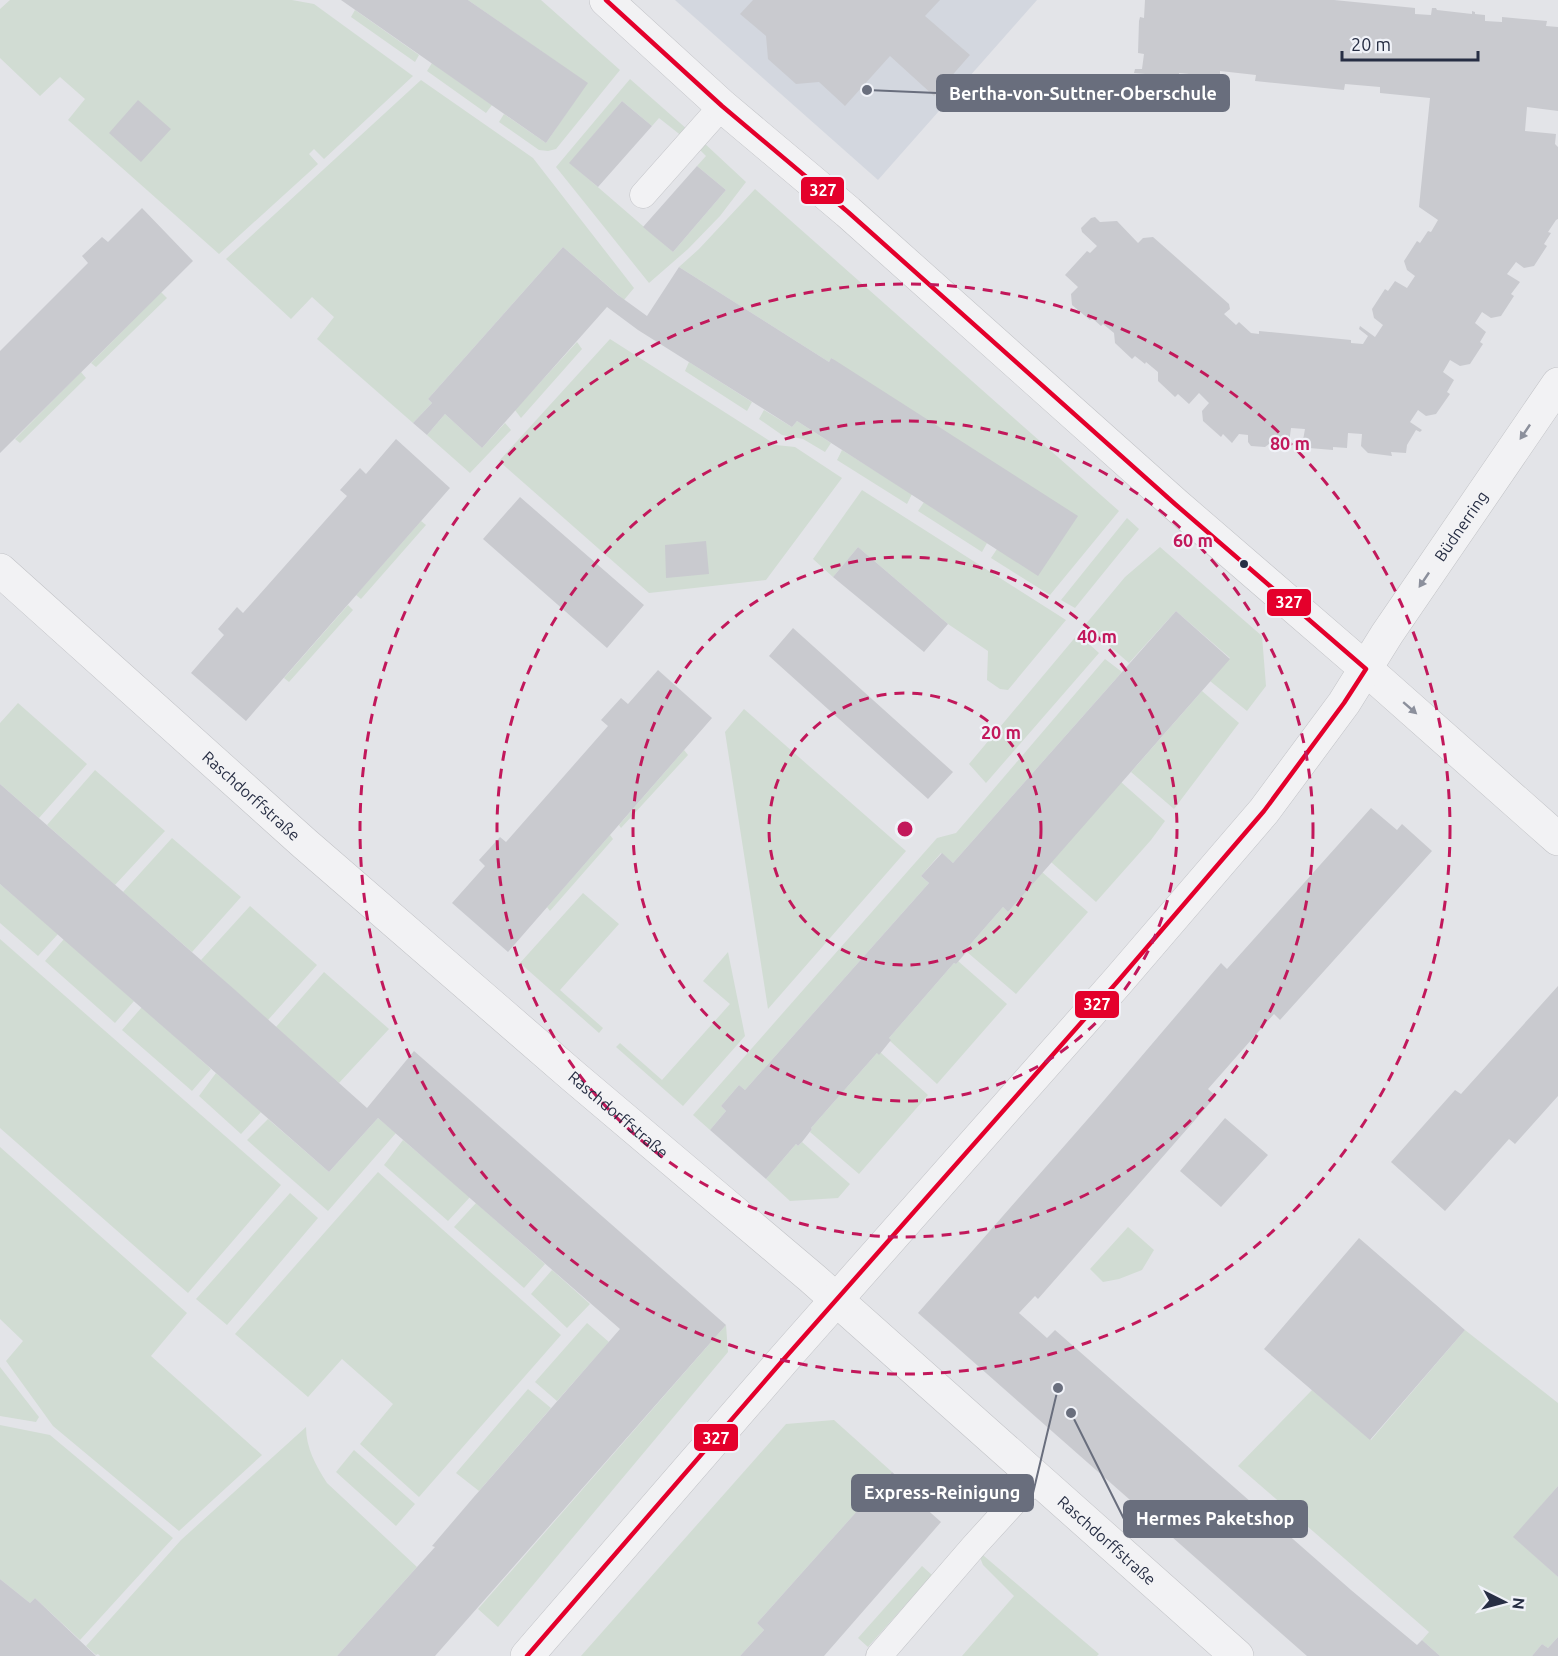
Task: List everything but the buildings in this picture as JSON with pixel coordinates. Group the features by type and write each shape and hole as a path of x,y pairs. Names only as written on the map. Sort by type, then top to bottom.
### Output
{"street":[{"path":"606,0 722,106 848,212 1175,504 1558,839"},
{"name":"Büdnerring","path":"527,1656 1264,811 1344,703 1387,634 1558,384"},
{"name":"Raschdorffstraße","path":"0,570 322,859 836,1299 1237,1656"}],"lane":[{"path":"643,195 722,106"},
{"path":"879,1656 1037,1477"}],"shaded area":[{"path":"10,0 292,0 314,4 413,76 324,159 314,149 309,154 318,164 219,254 68,120 85,99 60,77 40,96 0,58 0,9"},
{"path":"468,0 541,0 620,70 556,149 539,150 499,122 504,114 546,143 587,83"},
{"path":"675,0 1037,0 878,180"},
{"path":"355,10 419,55 415,62 351,17"},
{"path":"432,63 492,105 486,113 427,71"},
{"path":"630,79 688,130 683,137 659,118 652,126 622,101 570,163 673,252 726,190 697,166 706,156 697,147 703,142 746,182 720,216 688,249 649,283 556,167"},
{"path":"421,80 533,158 634,288 624,300 563,247 428,399 432,403 413,423 317,339 334,317 312,297 291,319 226,259"},
{"path":"755,189 1119,511 1050,595 991,558 997,549 833,359 831,358 829,362 679,267"},
{"path":"161,292 167,298 96,367 91,363"},
{"path":"610,339 776,445 795,447 842,478 766,580 649,593 499,461"},
{"path":"577,342 582,349 521,418 515,410"},
{"path":"689,362 752,402 747,411 685,371"},
{"path":"81,372 86,378 20,443 15,439"},
{"path":"764,410 792,427 797,421 831,443 825,452 803,439 782,435 759,419"},
{"path":"445,414 482,448 505,423 511,430 470,473 427,435"},
{"path":"842,450 912,494 907,504 837,460"},
{"path":"862,490 1066,620 1008,690 1000,689 987,680 988,651 948,624 858,547 833,577 813,559"},
{"path":"924,502 987,543 982,552 918,511"},
{"path":"1127,518 1139,529 1075,608 1061,600"},
{"path":"421,521 426,525 361,599 356,595"},
{"path":"1160,547 1262,636 1266,686 1247,711 1210,681 1230,658 1176,611 1129,663 1085,625 1125,577"},
{"path":"348,605 353,610 289,682 284,678"},
{"path":"1078,634 1099,653 986,783 969,764"},
{"path":"1105,659 1122,672 953,863 941,853 921,876 929,883 745,1090 739,1085 721,1106 726,1111 710,1130 693,1115 937,838 956,833"},
{"path":"1202,691 1239,723 1174,809 1131,772"},
{"path":"18,703 87,764 39,818 0,784 0,723"},
{"path":"744,709 906,851 768,1009 725,732"},
{"path":"684,750 688,755 621,828 619,825"},
{"path":"95,770 165,831 115,885 47,825"},
{"path":"1121,782 1165,821 1096,902 1051,862"},
{"path":"610,835 613,839 550,911 547,907"},
{"path":"172,838 241,897 192,952 123,892"},
{"path":"1042,872 1088,912 1016,994 967,952 970,948 968,947 1003,907 1008,912"},
{"path":"0,884 58,934 38,956 0,923"},
{"path":"583,893 619,924 560,990 603,1028 599,1033 520,963"},
{"path":"250,906 317,965 268,1020 201,960"},
{"path":"0,939 281,1185 188,1293 0,1128"},
{"path":"64,939 134,1001 115,1023 45,961"},
{"path":"728,952 745,1036 683,1106 616,1047 620,1043 662,1080 730,1004 703,981"},
{"path":"958,961 1007,1004 937,1084 889,1038"},
{"path":"324,972 389,1029 339,1083 276,1027"},
{"path":"142,1007 211,1069 192,1091 122,1030"},
{"path":"880,1052 928,1095 859,1174 810,1132 811,1128"},
{"path":"216,1073 261,1112 241,1134 199,1096"},
{"path":"378,1118 396,1133 328,1211 247,1140 268,1119 329,1172"},
{"path":"403,1140 470,1197 448,1221 384,1165"},
{"path":"802,1142 850,1184 838,1198 790,1201 766,1179 796,1144 798,1146"},
{"path":"0,1147 187,1313 151,1356 262,1455 179,1531 53,1426 6,1361 23,1341 0,1319"},
{"path":"378,1172 561,1335 419,1497 360,1444 393,1404 342,1359 308,1397 235,1334"},
{"path":"290,1193 318,1218 227,1325 196,1299"},
{"path":"476,1203 545,1264 524,1288 454,1227"},
{"path":"1128,1227 1154,1250 1142,1270 1119,1279 1103,1282 1090,1269"},
{"path":"552,1270 590,1304 567,1328 531,1294"},
{"path":"587,1323 609,1342 557,1401 535,1382"},
{"path":"726,1325 728,1352 498,1627 478,1609"},
{"path":"1465,1330 1558,1403 1558,1486 1514,1537 1558,1577 1558,1637 1548,1648 1542,1644 1532,1656 1440,1656 1422,1640 1429,1632 1238,1466 1312,1390 1371,1440"},
{"path":"0,1367 39,1417 36,1422 0,1416"},
{"path":"528,1389 551,1408 479,1491 456,1473"},
{"path":"834,1420 892,1472 757,1623 764,1630 740,1656 581,1656 786,1424"},
{"path":"0,1425 50,1435 173,1538 80,1640 35,1598 30,1603 0,1579"},
{"path":"306,1427 312,1457 327,1483 417,1567 337,1656 100,1656 86,1646 181,1540"},
{"path":"354,1450 415,1504 396,1526 336,1472"},
{"path":"977,1550 1099,1654 1097,1656 962,1656 1014,1596 983,1565"},
{"path":"922,1566 932,1575 868,1647 858,1638"}],"transit line":[{"name":"327","path":"527,1656 1264,811 1344,703 1366,669 1175,504 848,212 722,106 606,0"}],"place":[{"name":"Bertha-von-Suttner-Oberschule","path":"867,90"},
{"name":"Express-Reinigung","path":"1058,1388"},
{"name":"Hermes Paketshop","path":"1071,1413"}]}
